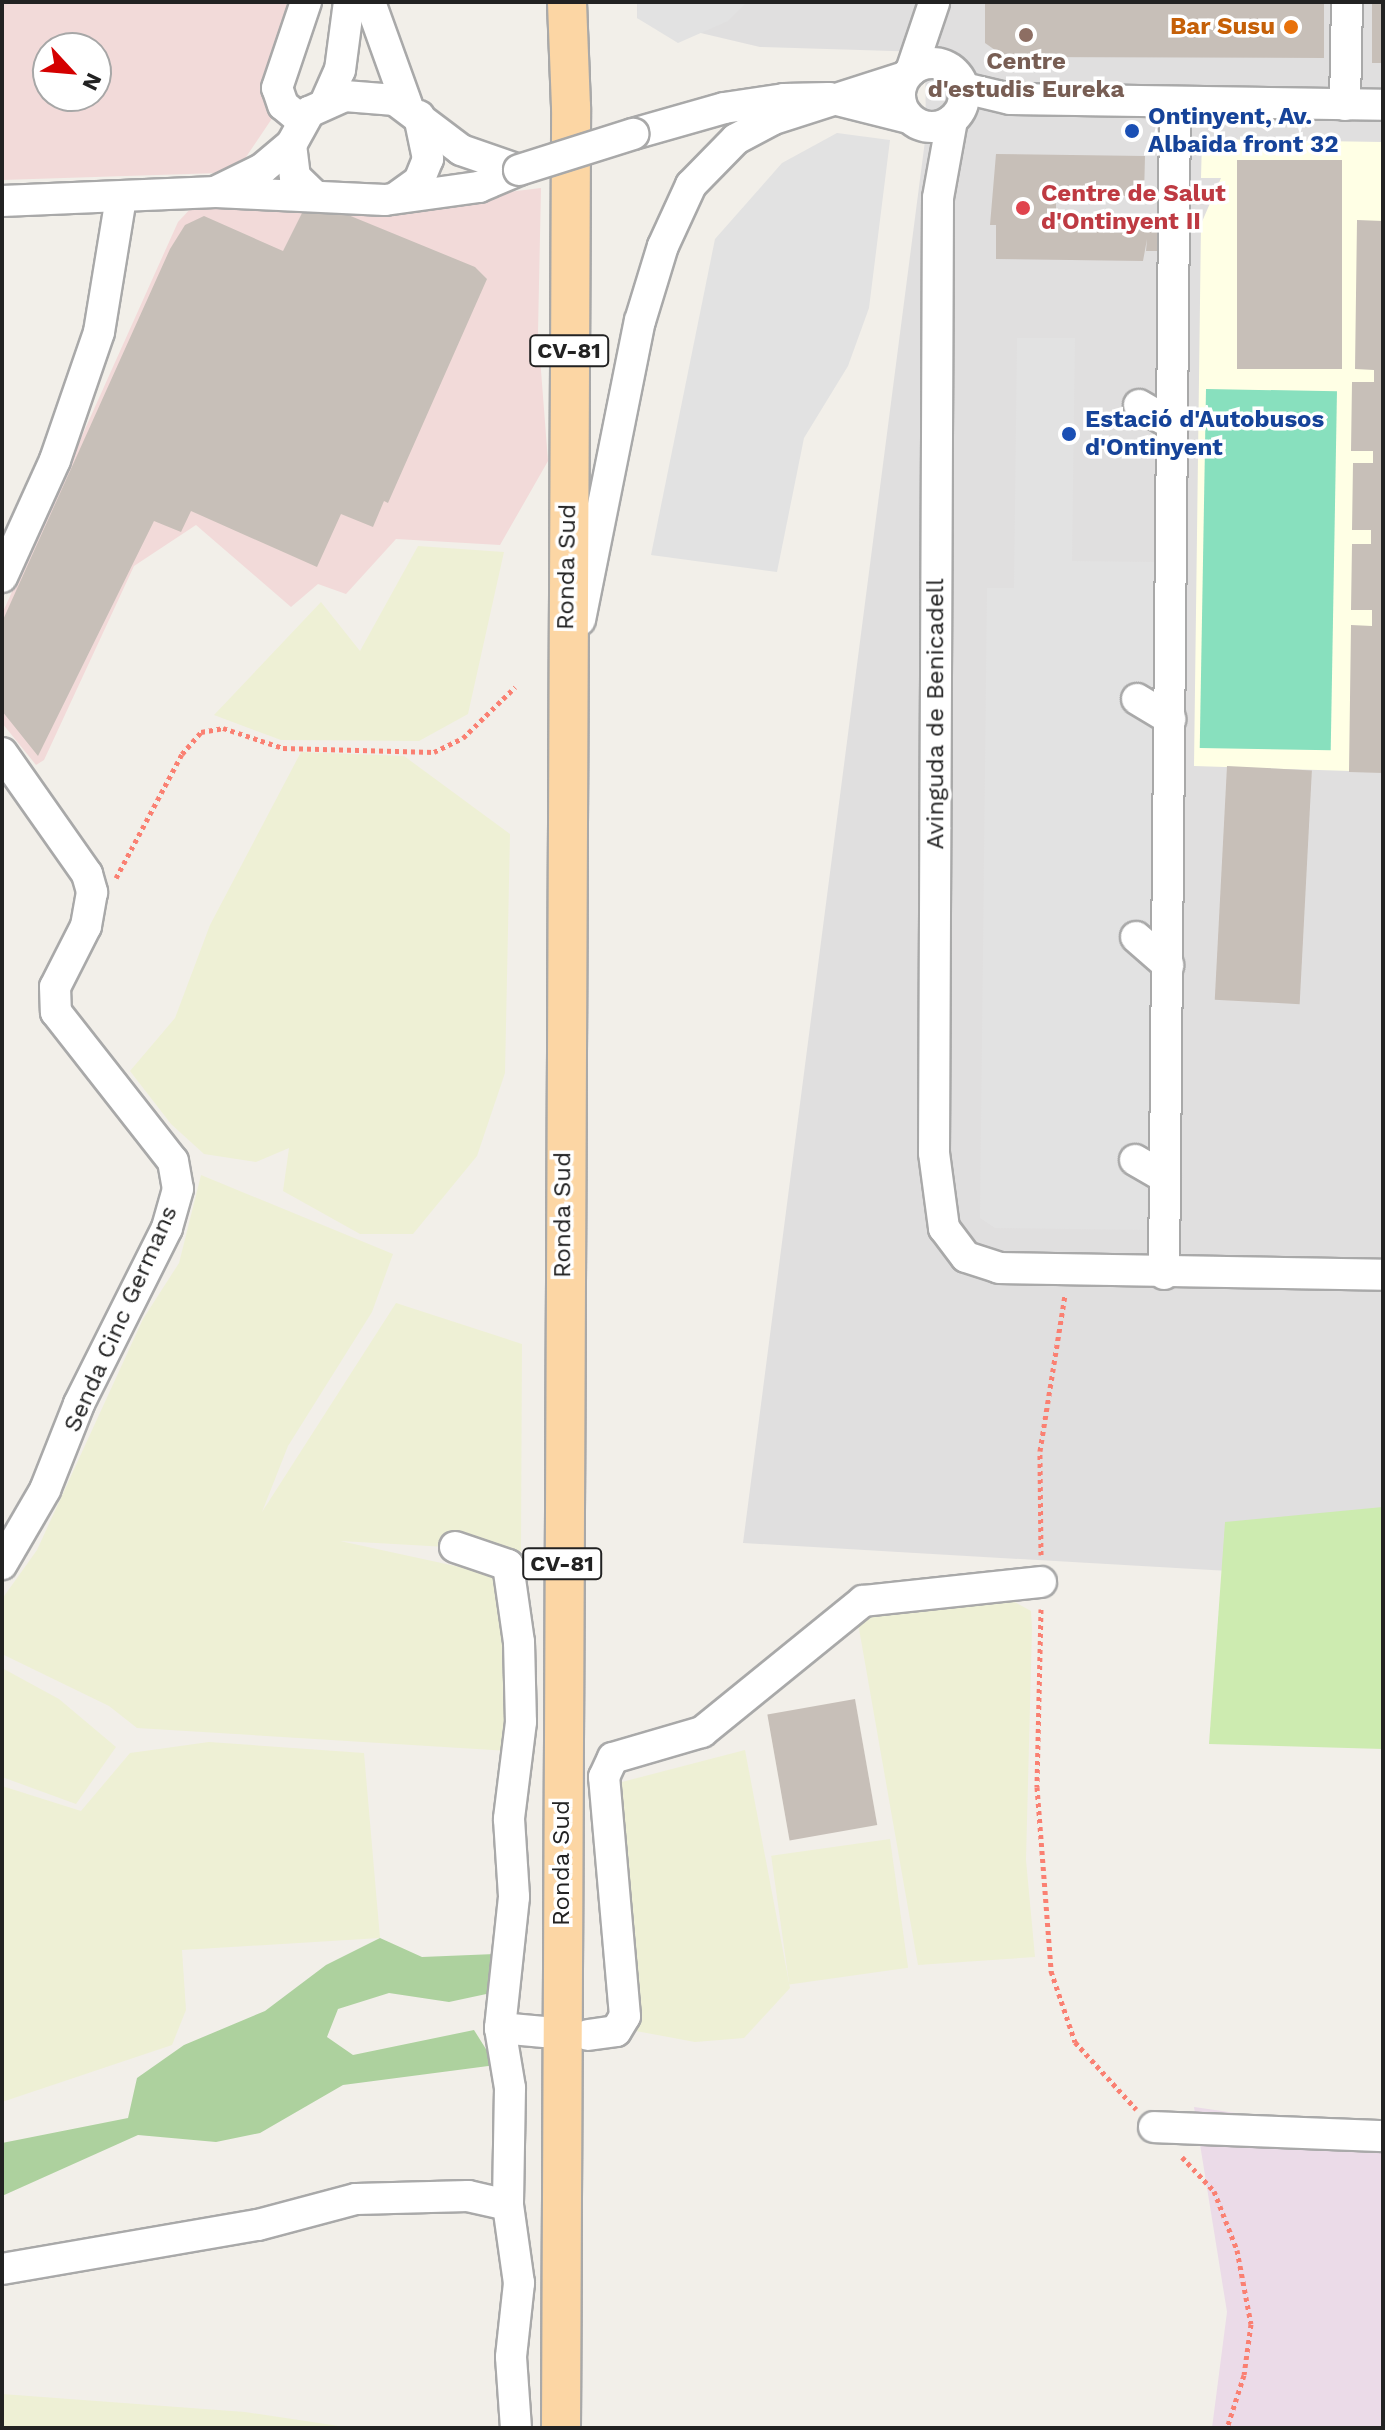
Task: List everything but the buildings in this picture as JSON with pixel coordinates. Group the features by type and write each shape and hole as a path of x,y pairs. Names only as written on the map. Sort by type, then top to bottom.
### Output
{"main road":[{"name":"Ronda Sud","path":"561,2428 567,2"}],"street":[{"path":"306,2 277,88 296,132 295,177 315,196"},
{"path":"216,192 262,169 326,101 346,42 349,2"},
{"path":"370,2 413,111 428,159 419,181 397,197"},
{"path":"934,2 900,98 912,120 938,198"},
{"path":"934,2 957,97 938,198"},
{"path":"1345,105 1347,2"},
{"path":"566,700 612,439 640,321 677,211 710,162 736,139 829,98 908,74 931,62 957,97"},
{"path":"326,101 369,95 413,111 461,150 519,170"},
{"path":"957,97 1383,105"},
{"path":"2,201 216,192 397,197 479,187 519,170 724,108 829,98 934,127 957,97"},
{"path":"1164,1274 1175,103"},
{"path":"2,577 55,460 99,332 121,197"},
{"name":"Avinguda de Benicadell","path":"938,198 934,1153 944,1228 979,1264 1067,1274"},
{"path":"1139,405 1173,425"},
{"path":"1137,699 1170,719"},
{"path":"2,753 87,874 92,892"},
{"name":"Senda Cinc Germans","path":"2,1564 45,1490 79,1404 175,1206 173,1161 56,1012 55,987 86,926 92,892"},
{"path":"1136,937 1168,965"},
{"path":"1135,1160 1165,1177"},
{"path":"1067,1274 1383,1275"},
{"path":"455,1547 508,1565 516,1591 521,1722 509,1819 514,1897 500,2028 510,2088 508,2205 519,2283 511,2357 516,2428"},
{"path":"588,2035 616,2031 625,2016 604,1777 613,1758 702,1732 863,1601 1041,1582"},
{"path":"500,2028 544,2032"},
{"path":"1154,2127 1383,2136"},
{"path":"2,2269 58,2254 258,2225 356,2199 468,2196 508,2205"}],"path":[{"path":"92,892 112,885 182,754 201,732 223,728 283,748 434,752 463,738 515,687"},
{"path":"1067,1274 1040,1451 1040,1871 1057,2000 1096,2070 1214,2191 1237,2250 1251,2324 1227,2428"}],"shaded area":[{"path":"2,2 287,2 267,96 273,117 244,160 219,173 2,180"},
{"path":"637,2 1383,2 1383,1580 743,1543 926,133 925,52 760,47 637,18"},
{"path":"638,2 747,2 728,21 678,43 637,18"},
{"path":"837,133 890,140 869,308 848,366 804,438 777,572 651,555 715,239 782,163"},
{"path":"1202,139 1383,142 1383,772 1194,766 1201,224 1221,178 1201,178"},
{"path":"541,188 538,332 548,461 500,545 396,539 346,594 318,584 291,607 196,525 134,566 44,760 36,765 2,723 2,614 178,222 193,206 345,212"},
{"path":"1017,338 1075,338 1072,561 1156,562 1147,1230 995,1228 980,1218 987,588 1014,588"},
{"path":"418,546 504,552 468,714 419,741 281,740 214,715 321,602 360,651"},
{"path":"301,752 404,756 510,834 505,1073 477,1156 413,1234 360,1234 283,1191 289,1148 256,1162 204,1154 171,1124 130,1071 175,1018 210,925"},
{"path":"201,1175 393,1254 372,1312 288,1446 262,1512 396,1303 522,1344 521,1551 340,1541 506,1577 509,1751 137,1728 109,1706 2,1654 2,1599 37,1550 143,1319 179,1263"},
{"path":"1013,1601 1031,1611 1026,1860 1035,1957 918,1965 858,1623 873,1614"},
{"path":"2,1668 59,1699 116,1747 76,1804 2,1777"},
{"path":"209,1742 364,1753 380,1938 182,1950 186,2010 172,2045 2,2102 2,1786 81,1811 130,1753"},
{"path":"745,1750 790,1988 744,2038 695,2042 636,2031 618,1783"},
{"path":"890,1839 908,1968 789,1984 771,1856"},
{"path":"1194,2107 1383,2134 1383,2428 1212,2428 1227,2312"},
{"path":"2,2394 245,2412 352,2428 2,2428"}],"green space":[{"path":"1206,389 1337,391 1331,750 1200,748"},
{"path":"1383,1507 1383,1749 1209,1744 1225,1522"},
{"path":"380,1938 422,1957 495,1954 491,1993 449,2002 389,1993 338,2009 327,2037 353,2055 474,2030 496,2065 343,2085 260,2133 216,2142 138,2135 2,2196 2,2143 128,2118 137,2078 184,2045 265,2011 326,1965"}],"place":[{"name":"Bar Susu","path":"1291,27"},
{"name":"Centre d'estudis Eureka","path":"1026,35"},
{"name":"Ontinyent, Av. Albaida front 32","path":"1132,131"},
{"name":"Centre de Salut d'Ontinyent II","path":"1023,208"},
{"name":"Estació d'Autobusos d'Ontinyent","path":"1069,434"}]}
